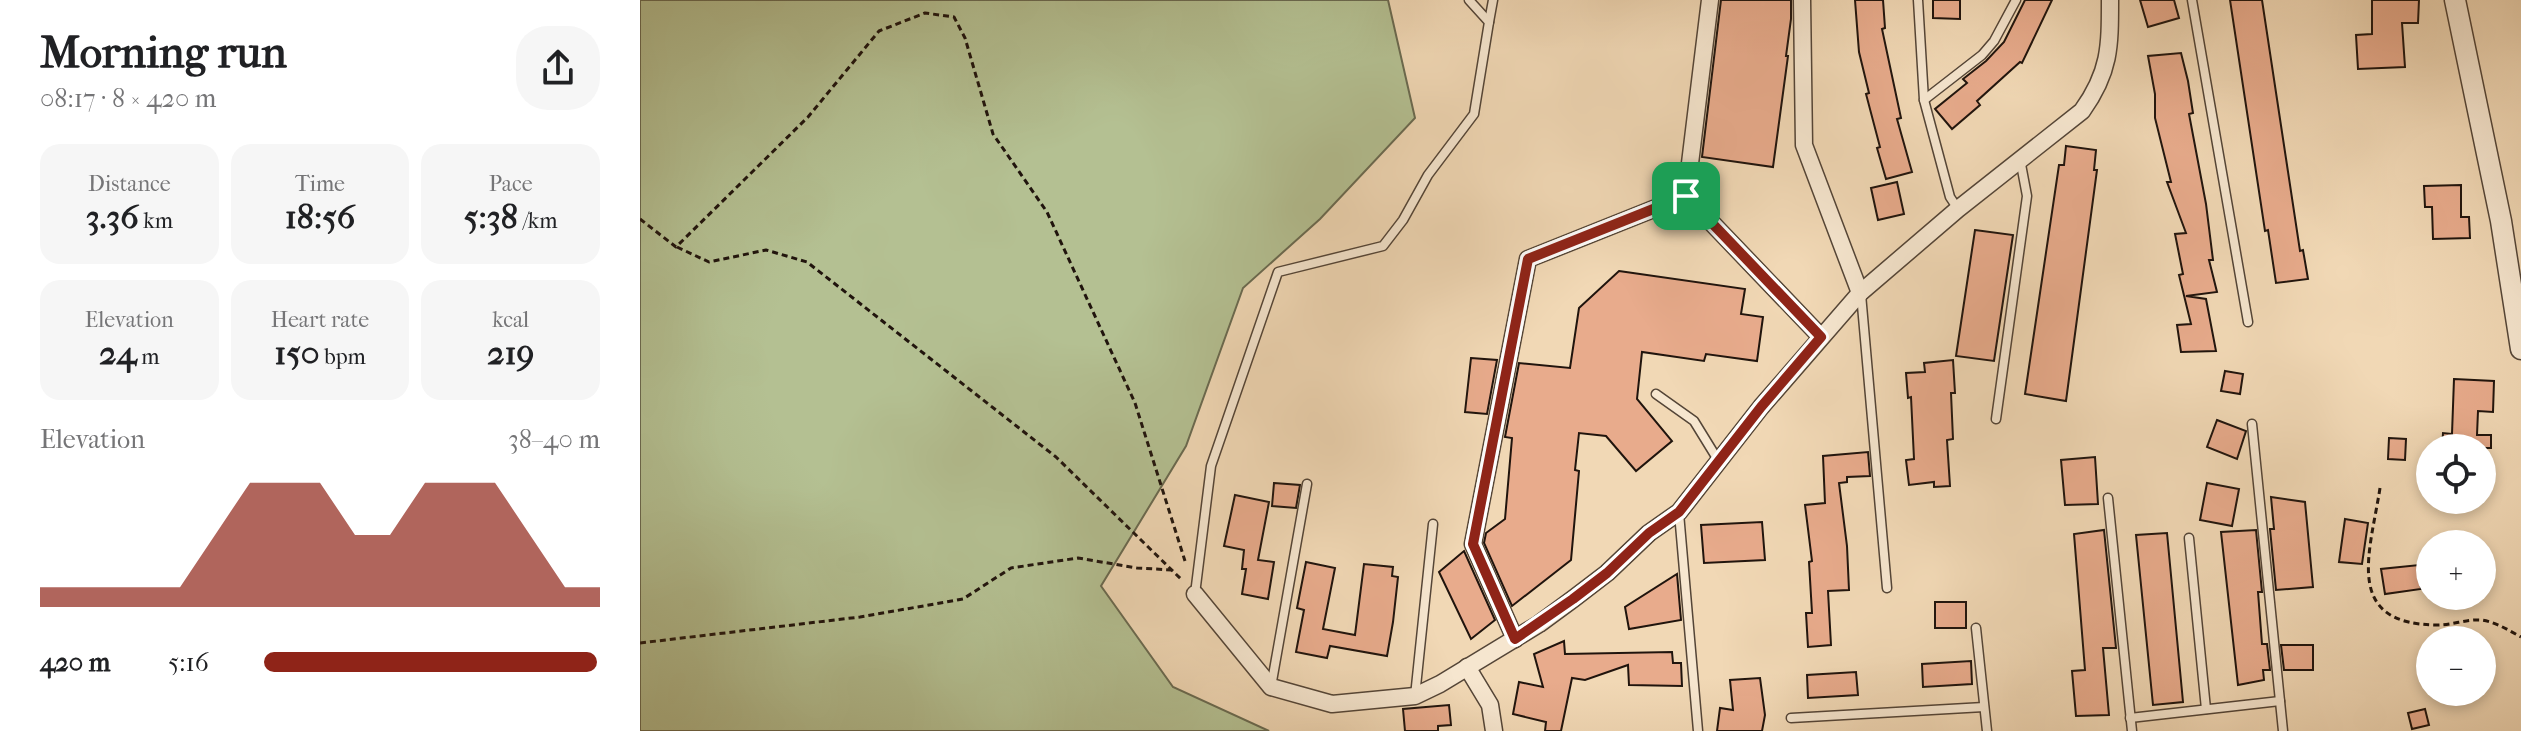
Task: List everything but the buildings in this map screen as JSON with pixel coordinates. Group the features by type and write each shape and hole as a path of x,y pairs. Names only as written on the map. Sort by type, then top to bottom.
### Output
{"street":[{"path":"1686,196 1710,0"},
{"path":"1802,0 1804,145 1860,293"},
{"path":"1195,594 1271,687 1332,704 1415,696 1515,639 1607,573 1649,533 1679,512 1718,460 1860,293 1958,209 2082,111 2105,71 2110,0"},
{"path":"2455,0 2501,221 2521,349"},
{"path":"1686,196 1821,337"},
{"path":"1515,639 1473,544 1528,259 1686,196"},
{"path":"1467,667 1490,705 1494,731"}],"lane":[{"path":"1469,0 1489,22"},
{"path":"1195,594 1211,466 1278,272 1383,246 1403,220 1428,175 1474,114 1493,0"},
{"path":"1918,0 1924,100 1950,197 1958,209"},
{"path":"1924,100 1982,55 1994,41 2016,0"},
{"path":"2192,0 2248,322"},
{"path":"1996,419 2027,196 2020,159"},
{"path":"1860,293 1887,588"},
{"path":"1656,394 1694,421 1718,460"},
{"path":"2252,424 2283,731"},
{"path":"1271,687 1307,484"},
{"path":"2108,498 2132,731"},
{"path":"1679,512 1698,731"},
{"path":"1415,696 1433,524"},
{"path":"2189,538 2206,709"},
{"path":"1976,628 1987,731"},
{"path":"2130,718 2280,701"},
{"path":"1791,718 1984,707"}],"path":[{"path":"676,247 808,117 879,31 925,13 954,17 965,38 993,134 1047,212 1135,403 1195,594"},
{"path":"640,219 676,247 709,262 766,250 807,262 1056,457 1195,594"},
{"path":"2380,488 2368,567 2369,589 2381,611 2407,623 2439,625 2480,620 2500,625 2521,637"},
{"path":"640,643 860,617 963,599 1011,568 1078,558 1137,568 1172,570"}],"green space":[{"path":"640,0 1388,0 1415,118 1320,219 1243,288 1186,446 1101,586 1173,687 1269,731 640,731"}],"route":[{"path":"1686,196 1821,337 1761,407 1679,512 1649,533 1607,573 1515,639 1473,544 1528,259 1686,196"}]}
